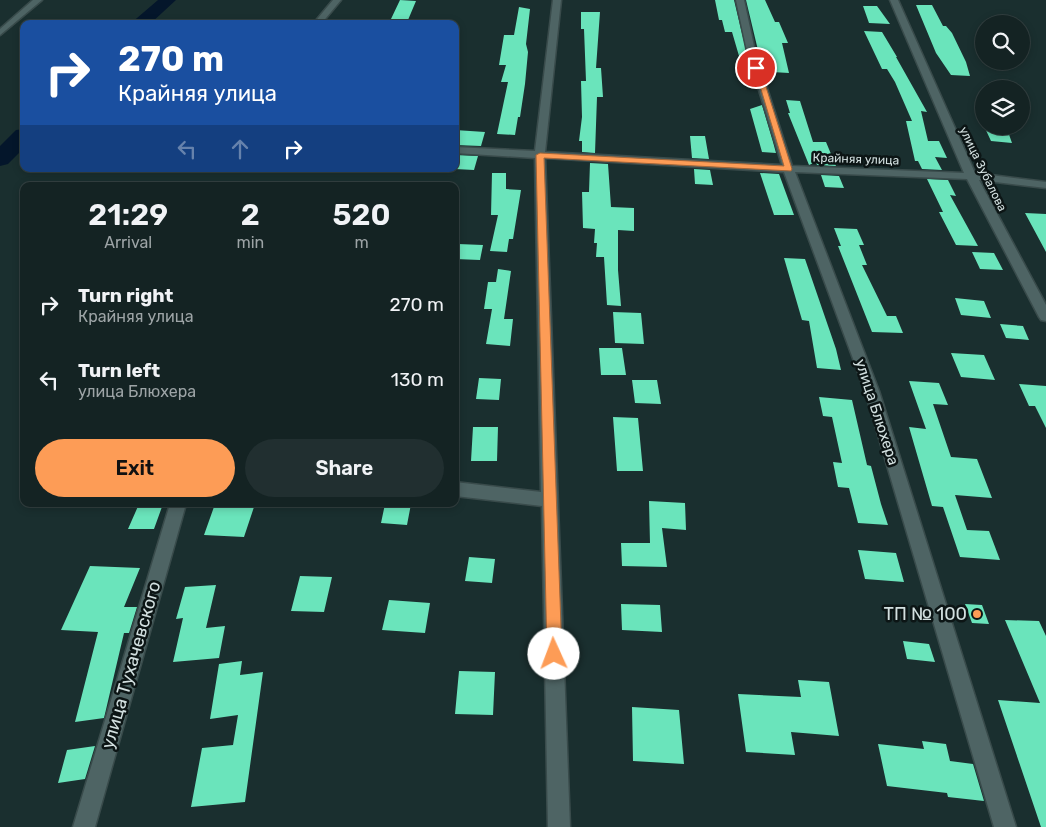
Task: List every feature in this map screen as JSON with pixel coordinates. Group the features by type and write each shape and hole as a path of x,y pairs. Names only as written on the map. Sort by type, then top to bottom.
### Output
{"street":[{"path":"0,33 38,0"},
{"path":"320,20 337,0"},
{"path":"557,0 540,155 559,827"},
{"name":"улица Блюхера","path":"740,0 751,50 788,169 872,391 1005,827"},
{"name":"улица Зубалова","path":"894,0 971,176 1046,317"},
{"name":"Крайняя улица","path":"459,150 788,169 971,176 1046,185"},
{"path":"459,489 550,500"},
{"name":"улица Тухачевского","path":"84,827 177,507"}],"building":[{"path":"400,0 416,1 408,20 391,19"},
{"path":"715,0 734,0 751,71 744,73 732,32 725,32 722,20 719,20"},
{"path":"746,0 765,0 775,22 779,22 788,43 782,43 789,73 772,72 769,65 762,67"},
{"path":"916,5 932,5 943,26 946,26 952,33 966,62 970,76 951,75 936,53"},
{"path":"863,6 877,6 890,24 869,23"},
{"path":"519,7 530,9 526,44 528,52 520,117 518,117 515,135 497,134 508,82 501,82 506,65 499,65 504,35 514,35"},
{"path":"581,12 600,12 596,68 601,68 603,97 597,97 595,153 582,152 582,141 579,141 582,117 581,81 586,81 584,29 581,29"},
{"path":"864,31 882,32 897,57 927,112 921,111 928,141 939,141 947,158 935,157 942,170 922,169 918,161 915,161 906,121 912,121 895,82 887,69 882,69"},
{"path":"786,100 800,101 813,142 826,142 836,166 817,165 816,162 809,165 788,113 790,113"},
{"path":"762,105 776,153 762,152 750,109"},
{"path":"459,130 485,132 481,146 459,145"},
{"path":"988,135 1009,135 1012,143 991,141"},
{"path":"690,136 705,136 709,159 692,158"},
{"path":"459,155 478,156 474,170 459,169"},
{"path":"590,163 608,164 611,207 634,208 634,231 618,230 618,270 621,306 607,305 604,257 596,257 595,229 583,228 582,192 589,192"},
{"path":"694,169 710,170 713,185 695,184"},
{"path":"492,173 506,173 506,189 521,190 513,239 509,239 507,252 490,251 498,215 491,215"},
{"path":"760,173 779,174 794,215 774,215"},
{"path":"821,175 839,176 844,188 825,187"},
{"path":"927,179 948,180 956,196 950,195 978,246 956,245 939,212 943,212"},
{"path":"1025,213 1046,214 1046,252"},
{"path":"834,228 857,229 864,245 859,245 867,265 862,265 887,316 896,316 903,333 872,332 838,246 841,246"},
{"path":"459,244 483,245 480,260 459,259"},
{"path":"972,252 994,253 1003,270 980,269"},
{"path":"784,258 805,259 836,349 841,370 817,368 809,321 802,320"},
{"path":"498,269 511,271 504,319 513,319 510,346 486,344 492,309 484,309 488,282 496,282"},
{"path":"955,298 984,301 991,318 961,315"},
{"path":"613,312 641,313 644,344 615,343"},
{"path":"1000,324 1023,326 1029,340 1006,338"},
{"path":"599,348 622,348 626,375 601,375"},
{"path":"951,353 984,355 995,380 961,377"},
{"path":"479,378 501,379 499,400 476,399"},
{"path":"632,380 657,380 661,404 635,403"},
{"path":"909,381 939,383 948,405 933,404 951,457 977,459 992,498 955,495 967,530 989,531 1000,560 960,557 943,507 932,506 909,427 926,429"},
{"path":"1019,384 1046,386 1046,428 1035,406 1029,406"},
{"path":"819,397 852,400 867,465 871,466 888,525 858,523 849,488 838,487 833,462 842,463 832,417 823,416"},
{"path":"613,417 638,418 643,471 617,471"},
{"path":"473,427 498,427 497,461 471,461"},
{"path":"649,501 685,503 686,530 662,528 667,567 622,566 621,543 650,543"},
{"path":"138,507 162,507 154,529 128,529"},
{"path":"214,507 254,507 244,537 204,535"},
{"path":"384,507 410,507 407,525 381,523"},
{"path":"858,550 896,553 904,582 865,579"},
{"path":"469,557 495,559 492,583 465,581"},
{"path":"90,566 140,568 124,607 137,607 129,633 124,633 104,718 75,722 98,632 61,630"},
{"path":"300,576 332,577 324,612 291,611"},
{"path":"216,585 206,628 225,626 219,658 173,662 183,618 176,619 185,587"},
{"path":"389,600 430,603 425,633 382,630"},
{"path":"621,604 660,605 662,632 622,630"},
{"name":"ТП № 100","path":"965,604 982,605 989,624 972,623"},
{"path":"1005,620 1039,621 1046,636 1046,827 1041,827 998,700 1040,703"},
{"path":"903,641 929,644 935,662 907,659"},
{"path":"242,661 240,675 263,672 245,802 191,807 202,748 233,745 238,715 210,719 219,664"},
{"path":"459,671 495,672 493,715 455,714"},
{"path":"798,680 829,682 839,736 791,732 795,755 746,752 738,694 801,697"},
{"path":"632,707 679,710 684,764 633,761"},
{"path":"922,741 946,744 950,761 973,764 984,801 948,797 947,793 887,786 878,744 924,749"},
{"path":"95,746 85,779 58,783 67,750"}],"waterway":[{"path":"144,20 168,0"},
{"path":"0,159 20,139"}],"place":[{"name":"ТП № 100","path":"977,614"}],"route":[{"path":"554,654 540,155 788,169 756,68"}]}
